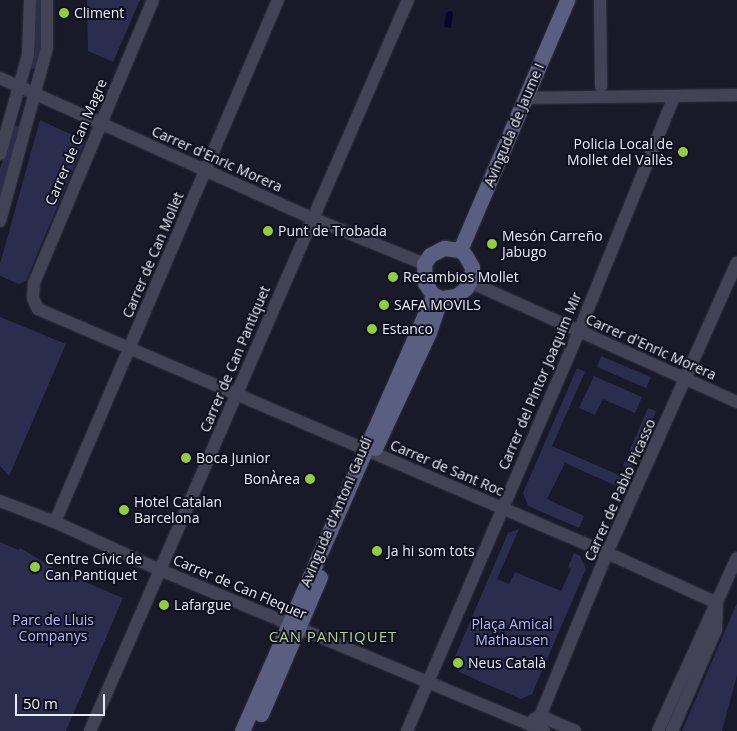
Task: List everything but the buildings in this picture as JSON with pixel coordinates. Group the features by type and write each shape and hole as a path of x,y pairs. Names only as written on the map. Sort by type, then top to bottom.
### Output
{"street":[{"path":"0,154 28,55 30,0"},
{"path":"0,221 47,48 47,0"},
{"name":"Carrer de Can Magre","path":"33,298 34,283 153,0"},
{"name":"Carrer de Can Mollet","path":"54,522 278,0"},
{"name":"Carrer de Can Pantiquet","path":"90,731 408,0"},
{"name":"Avinguda de Jaume I","path":"460,250 567,0"},
{"path":"600,0 601,86"},
{"name":"Carrer d'Enric Morera","path":"0,78 312,218 424,264"},
{"path":"526,98 737,95"},
{"name":"Carrer del Pintor Joaquim Mir","path":"407,731 501,508 579,332 674,96"},
{"path":"439,249 460,250 469,259 472,267 470,282 456,296 437,296 423,278 424,264 430,255 439,249"},
{"name":"Carrer de Pablo Picasso","path":"534,727 607,554 737,263"},
{"name":"Carrer d'Enric Morera","path":"470,282 737,402"},
{"name":"Avinguda d'Antoni Gaudí","path":"253,731 294,625 437,296"},
{"name":"Carrer de Sant Roc","path":"33,298 38,310 130,347 717,603"},
{"name":"Carrer de Can Flequer","path":"0,501 54,522 160,570 534,727 575,731"},
{"path":"658,731 737,558"},
{"path":"672,731 716,630 717,603"},
{"name":"Avinguda d'Antoni Gaudí","path":"242,731 294,625"}],"green space":[{"path":"33,0 44,0 44,34 39,71 29,67"},
{"path":"87,0 140,0 113,62 88,51"},
{"path":"40,120 85,141 26,281 19,284 0,276 0,264"},
{"path":"13,125 21,127 0,201 0,169"},
{"path":"0,317 66,344 9,476 0,466"},
{"path":"601,356 651,377 646,388 597,367"},
{"path":"577,368 585,372 552,446 628,479 623,489 565,463 547,499 584,516 579,528 528,506 523,493"},
{"path":"594,376 642,397 635,413 603,399 595,415 579,408"},
{"path":"648,408 656,411 631,470 623,466"},
{"name":"Plaça Amical Mathausen","path":"519,529 497,579 509,584 515,572 561,591 571,569 568,567 574,553 580,556 586,569 532,694 521,699 459,672 454,659 508,533"},
{"name":"Parc de Lluis Companys","path":"0,542 18,550 20,548 57,570 123,598 66,731 0,731"},
{"path":"737,603 737,675 722,731 682,731"}],"shaded area":[{"path":"451,11 453,13 451,28 444,27 446,13"}],"place":[{"name":"Climent","path":"64,13"},
{"name":"Policia Local de Mollet del Vallès","path":"683,152"},
{"name":"Punt de Trobada","path":"268,231"},
{"name":"Mesón Carreño Jabugo","path":"492,244"},
{"name":"Recambios Mollet","path":"393,277"},
{"name":"SAFA MOVILS","path":"384,305"},
{"name":"Estanco","path":"372,329"},
{"name":"Boca Junior","path":"186,458"},
{"name":"BonÀrea","path":"310,479"},
{"name":"Hotel Catalan Barcelona","path":"124,510"},
{"name":"Ja hi som tots","path":"377,551"},
{"name":"Centre Cívic de Can Pantiquet","path":"35,567"},
{"name":"Lafargue","path":"164,605"},
{"name":"Neus Català","path":"458,663"}],"district":[{"name":"CAN PANTIQUET","path":"333,637"}]}
